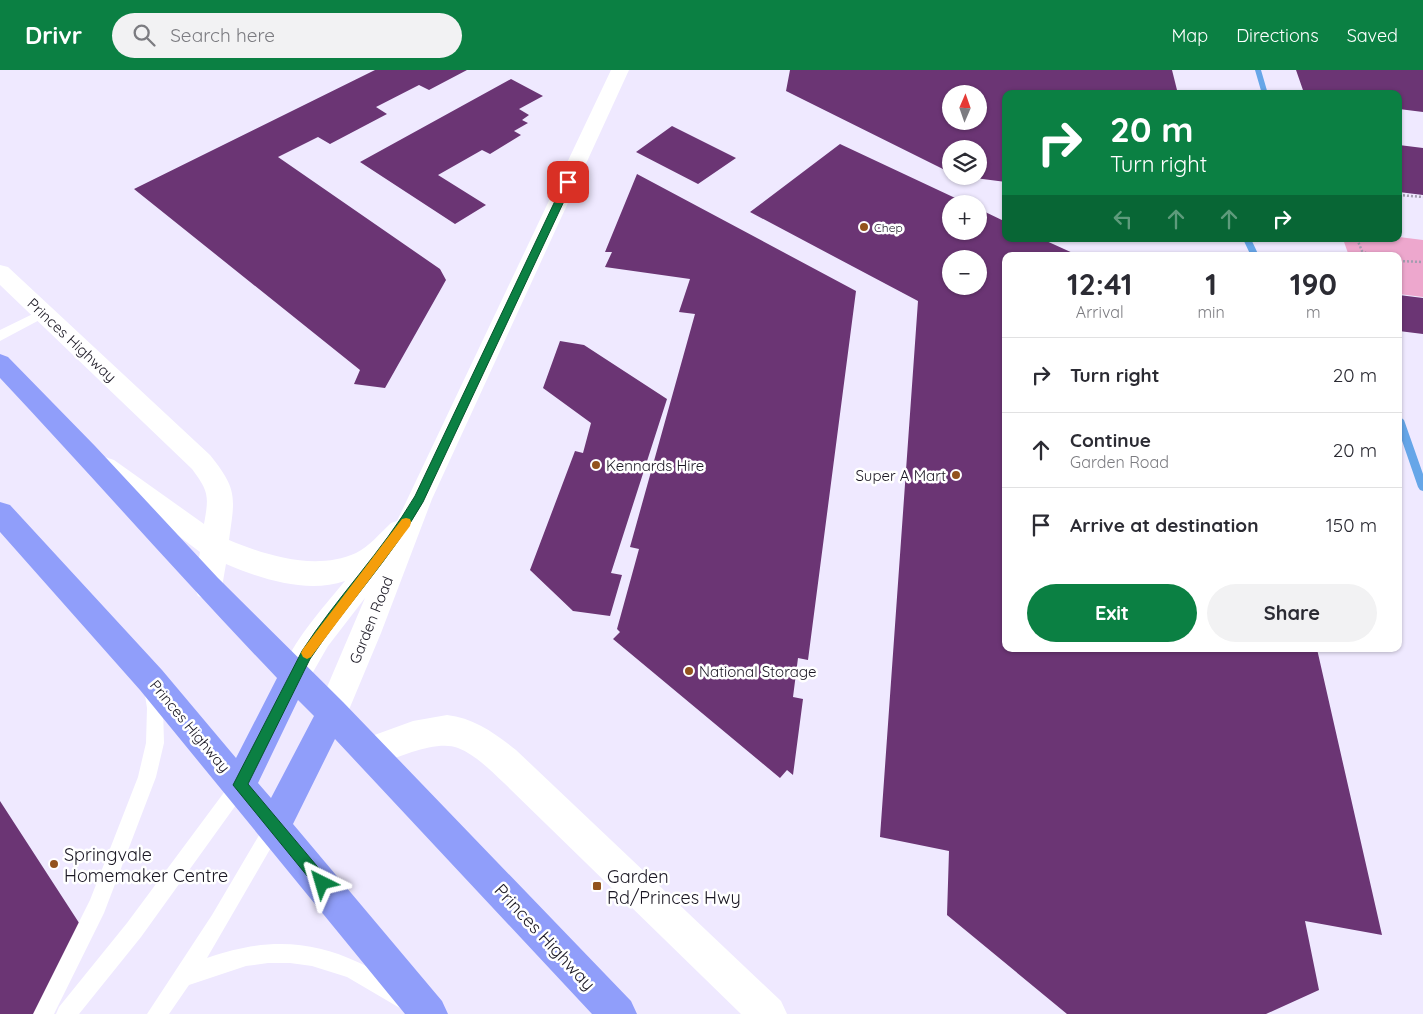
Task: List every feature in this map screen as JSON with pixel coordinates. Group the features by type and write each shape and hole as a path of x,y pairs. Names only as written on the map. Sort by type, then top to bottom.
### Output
{"highway":[{"name":"Princes Highway","path":"0,363 86,452 208,587 294,676 332,712 618,1014"},
{"name":"Princes Highway","path":"0,513 151,680 429,1014"},
{"path":"240,785 294,676"},
{"path":"274,826 332,712"}],"street":[{"name":"Garden Road","path":"332,712 366,633 419,499 620,70"},
{"name":"Princes Highway","path":"0,272 201,462 217,483 220,511 208,587"},
{"path":"86,452 213,546 258,565 300,573 320,574 350,568 367,561 401,531"},
{"name":"Garden Road","path":"294,676 318,636 401,531 419,499"},
{"path":"369,752 435,732 458,732 477,742 496,755 572,825 768,1014"}],"lane":[{"path":"0,336 43,313"},
{"path":"43,1014 97,906 147,777 155,743 155,708 151,680"},
{"path":"66,1014 101,974 162,896 240,785"},
{"path":"156,1014 184,977 237,894 274,826"},
{"path":"184,977 226,962 268,953 300,954 340,963 382,985 429,1014"}],"path":[{"path":"1402,195 1423,198"},
{"path":"1402,261 1423,262"}],"shaded area":[{"path":"1402,237 1423,240 1423,297 1402,294 1402,252 1348,252 1344,242 1402,242"}],"building":[{"path":"375,70 467,70 429,90 419,85 376,107 387,114 330,144 318,137 278,157 440,269 446,280 385,388 354,384 360,370 134,189"},
{"path":"790,70 1172,70 1177,90 1002,90 1002,181 987,180 987,140 942,140 942,169 786,91"},
{"path":"1296,70 1423,70 1423,112 1402,109 1402,90 1303,90"},
{"path":"511,79 543,96 519,109 529,115 522,120 528,123 514,131 521,135 490,154 482,150 438,175 486,205 455,224 360,162"},
{"path":"672,126 736,158 698,184 636,152"},
{"name":"Super A Mart","path":"840,144 949,195 942,195 942,240 987,240 987,213 1002,220 1002,242 1049,242 1071,252 1002,252 1002,652 1318,652 1382,935 1305,921 1319,990 1266,1014 1067,1014 947,915 949,851 880,837 918,301 750,212"},
{"path":"1402,145 1423,148 1423,195 1402,192"},
{"path":"637,174 856,291 808,660 798,658 793,697 803,699 793,775 787,770 780,778 613,639 620,632 617,629 639,549 630,547 695,314 679,312 690,279 605,267 612,252 605,252"},
{"path":"1402,295 1423,298 1423,334 1402,331"},
{"path":"560,341 584,345 667,399 611,573 622,575 610,616 573,611 530,570 575,451 583,453 591,423 543,388"},
{"path":"0,801 83,929 37,1014 0,1014"}],"waterway":[{"path":"1258,70 1264,90"},
{"path":"1248,242 1253,252"},
{"path":"1402,428 1423,487"}],"slow traffic":[{"path":"307,653 406,522"}],"place":[{"name":"Chep","path":"864,227"},
{"name":"Kennards Hire","path":"596,465"},
{"name":"Super A Mart","path":"956,475"},
{"name":"National Storage","path":"689,671"},
{"name":"Springvale Homemaker Centre","path":"54,864"},
{"name":"Garden Rd/Princes Hwy","path":"597,886"}],"route":[{"path":"322,883 240,785 306,655 318,636 401,531 419,499 568,182"}]}
